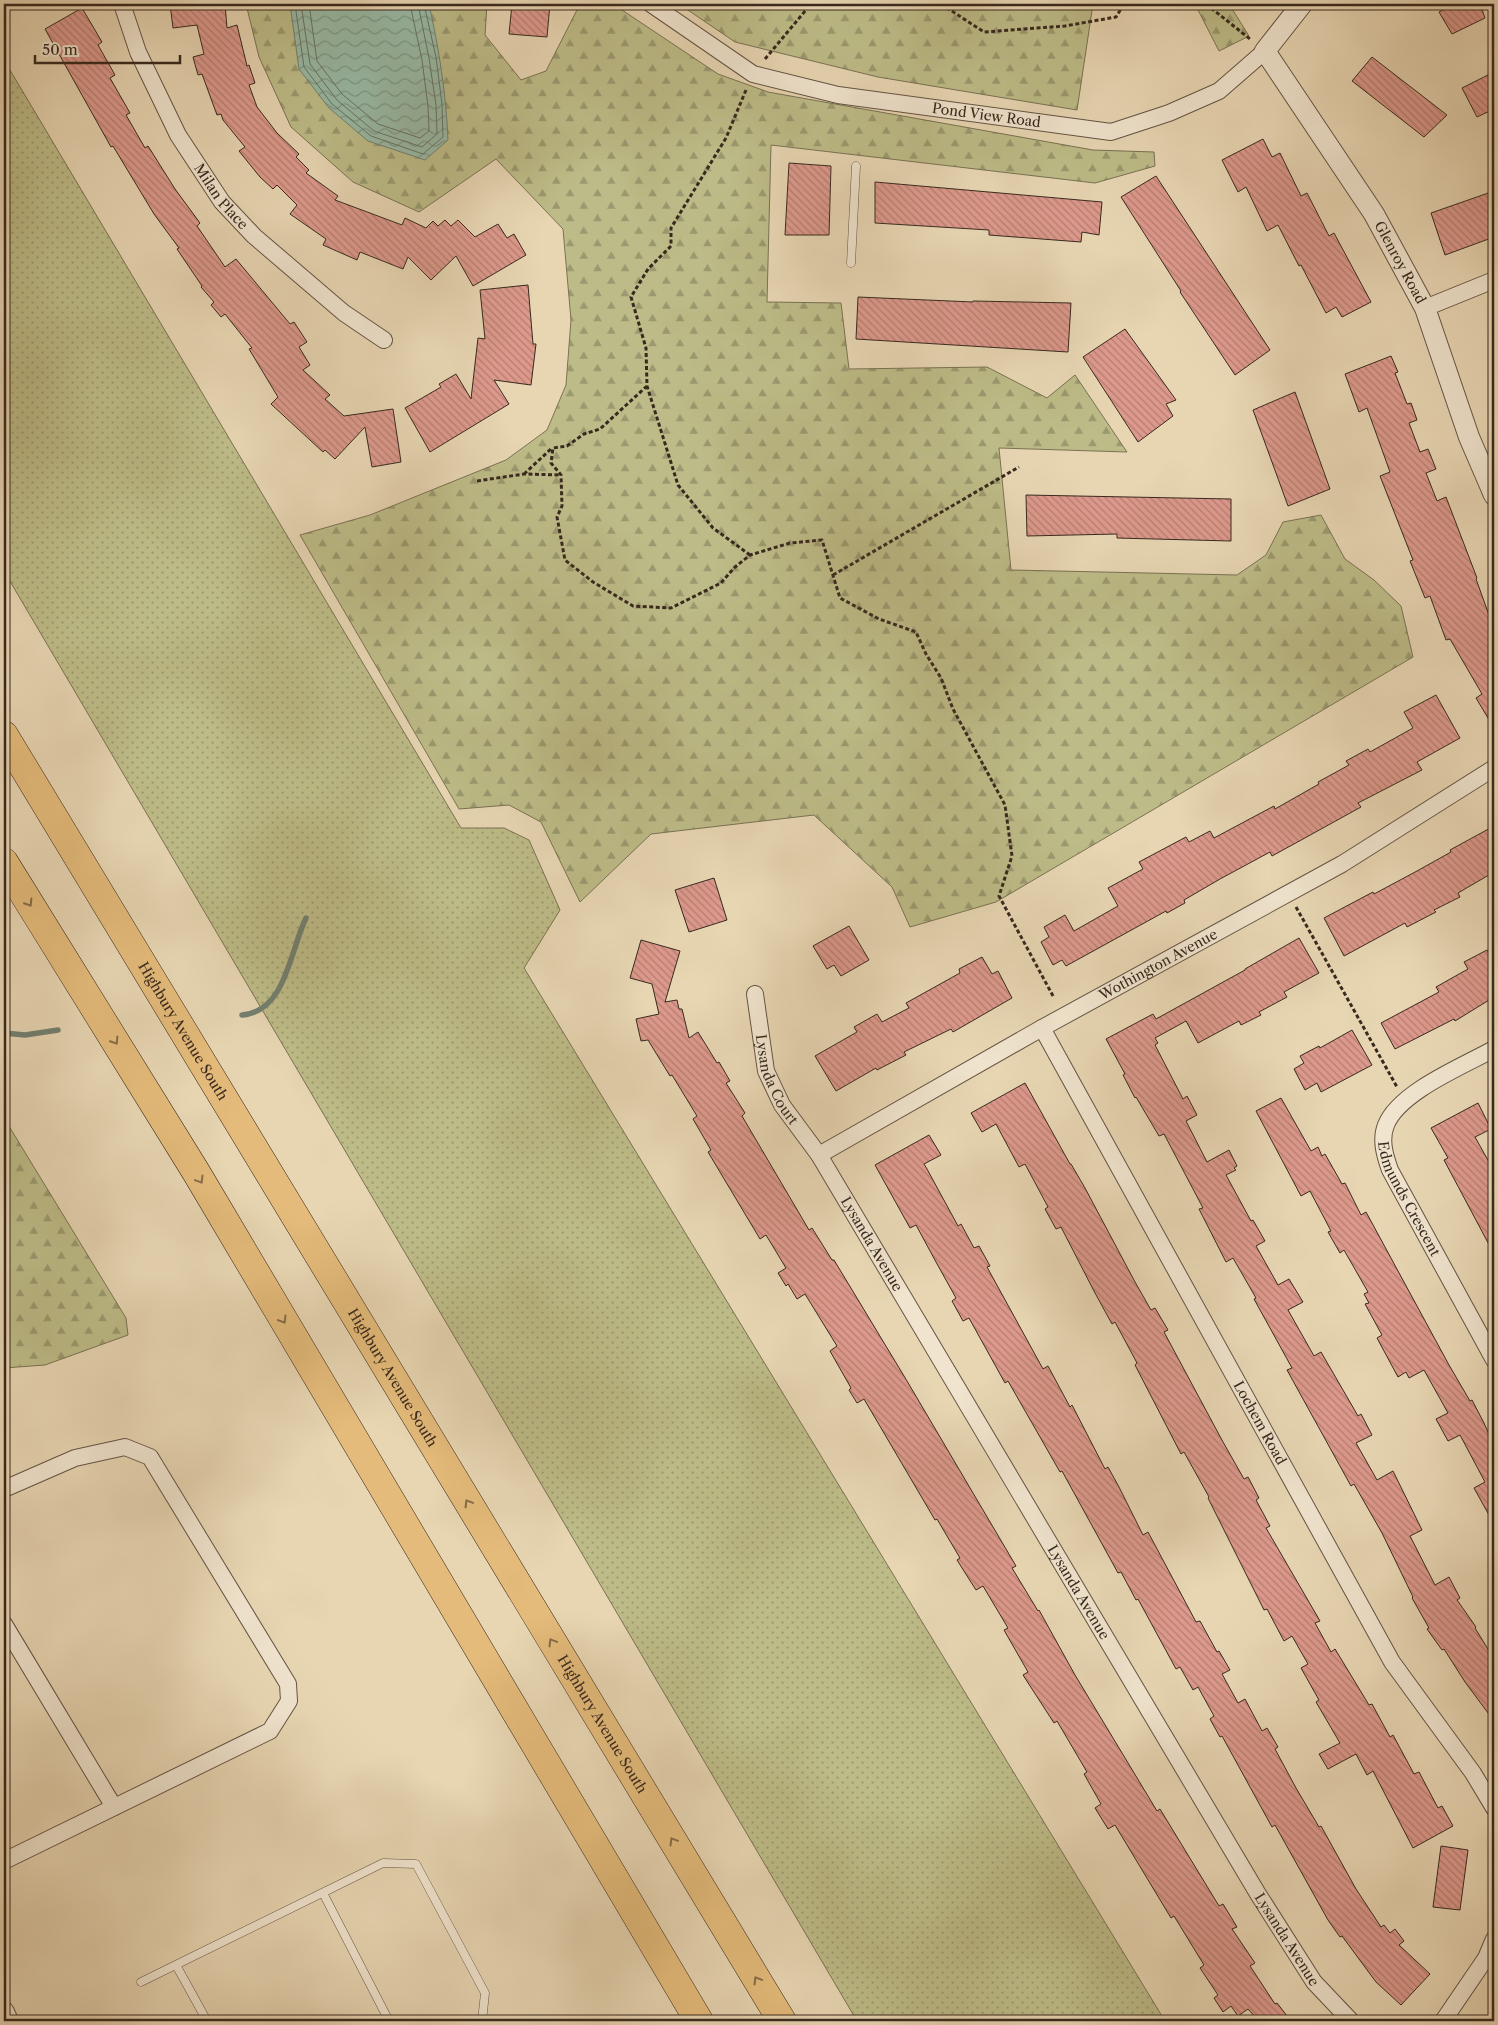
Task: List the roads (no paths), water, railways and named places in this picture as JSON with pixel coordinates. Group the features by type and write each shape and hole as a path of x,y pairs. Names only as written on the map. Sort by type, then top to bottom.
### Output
{"highway":[{"name":"Highbury Avenue South","path":"4,735 782,2021"},
{"path":"4,862 196,1172 698,2021"}],"street":[{"name":"Milan Place","path":"122,4 138,52 178,135 222,202 254,236 344,314 384,340"},
{"name":"Pond View Road","path":"650,4 753,74 838,95 1111,132 1169,113 1219,91 1265,51 1302,4"},
{"name":"Glenroy Road","path":"1265,51 1374,214 1425,308 1469,438 1494,495"},
{"path":"1425,308 1494,280"},
{"name":"Wothington Avenue","path":"819,1154 1287,892 1342,864 1494,768"},
{"name":"Lysanda Court","path":"755,994 766,1071 782,1105 819,1154"},
{"name":"Lochem Road","path":"1042,1028 1392,1662 1473,1773 1494,1808"},
{"name":"Edmunds Crescent","path":"1494,1048 1414,1093 1398,1106 1385,1126 1383,1147 1390,1170 1494,1360"},
{"name":"Lysanda Avenue","path":"819,1154 1258,1894 1314,1982 1351,2021"},
{"path":"4,1489 75,1458 92,1454 125,1447 150,1457 288,1684 289,1701 270,1731 4,1861"},
{"path":"4,1624 114,1807"},
{"path":"1443,2021 1486,1958 1494,1939"},
{"path":"4,2012 8,2021"}],"lane":[{"path":"851,263 856,166"},
{"path":"141,1982 383,1863 416,1864 485,1993 482,2021"},
{"path":"323,1892 389,2021"},
{"path":"176,1965 208,2021"}],"water":[{"path":"290,4 429,4 442,71 448,140 425,160 368,141 329,108 299,69"}],"waterway":[{"path":"242,1015 257,1011 268,1003 277,991 306,918"},
{"path":"4,1033 25,1035 58,1030"}]}
